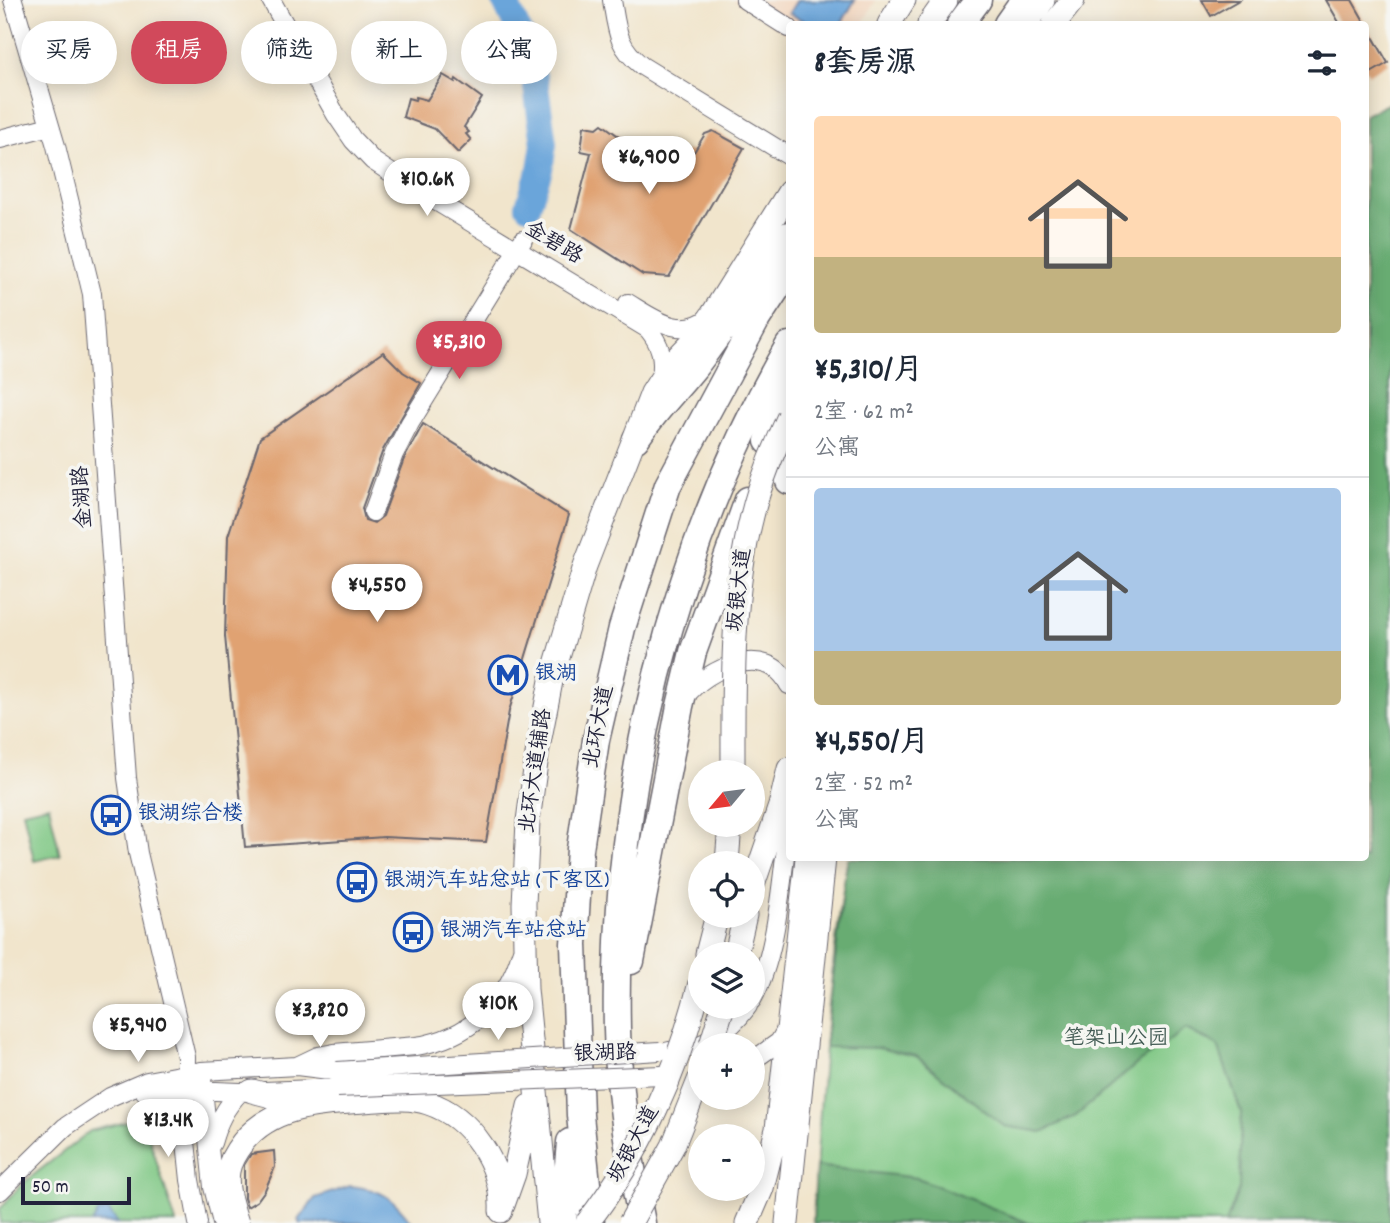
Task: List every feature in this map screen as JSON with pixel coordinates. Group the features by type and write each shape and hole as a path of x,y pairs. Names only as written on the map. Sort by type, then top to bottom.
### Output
{"highway":[{"path":"962,21 978,0"},
{"path":"1009,21 1024,0"},
{"path":"668,485 677,442 713,361 786,240"},
{"name":"北环大道","path":"589,1223 577,1074 574,944 586,797 596,740 622,628 668,485 746,338 786,275"},
{"path":"636,439 729,320 743,308"},
{"path":"642,1223 624,1114 617,1031 618,935 625,849 651,698 684,586 724,473 765,387 786,350"},
{"path":"617,1031 680,706 693,652 782,421 786,403"},
{"path":"782,421 786,455"},
{"path":"562,1223 577,1074"}],"main road":[{"path":"891,21 904,0"},
{"path":"924,21 935,0"},
{"path":"931,21 946,0"},
{"path":"998,21 1013,0"},
{"path":"1028,21 1043,0"},
{"path":"1056,21 1073,0"},
{"name":"北环大道辅路","path":"549,1223 534,1082 524,890 528,821 551,681 596,534 661,377 698,336 786,197"},
{"name":"坂银大道","path":"733,760 736,637 743,563 759,490 782,421"},
{"path":"765,851 786,781"},
{"path":"751,1214 768,1168 777,1129 807,861"},
{"path":"787,1223 824,861"},
{"name":"坂银大道","path":"589,1223 613,1187 648,1124 689,1019"},
{"path":"498,1218 514,1174 534,1082"},
{"path":"246,1092 279,1098 340,1087 428,1103 450,1114 470,1130 484,1149 498,1181 498,1218"},
{"path":"237,1223 228,1186 228,1172 232,1160 247,1137 266,1121 340,1087"},
{"name":"坂银大道","path":"630,1223 673,1146 688,1107"}],"street":[{"name":"金湖路","path":"13,0 50,126 92,294 127,778 138,853 170,998 194,1081"},
{"name":"金碧路","path":"271,0 336,115 362,151 385,170 665,324 685,329 694,328 712,315"},
{"name":"金碧路","path":"283,0 352,122 373,147 402,169 648,329 662,352 661,377"},
{"path":"612,0 620,42 626,53 642,66 786,154"},
{"path":"745,0 786,26"},
{"path":"0,139 50,126"},
{"path":"373,512 402,437 520,245"},
{"path":"680,706 686,695 703,677 737,663 765,665 777,670 786,681"},
{"path":"765,968 769,958 786,846"},
{"path":"0,1191 65,1127 94,1108 141,1093 194,1081 297,1066 318,1056 424,1045 458,1034 482,1018 503,994 518,965 525,940"},
{"path":"297,1066 340,1087 688,1049 714,1038 737,1019"},
{"path":"765,1052 779,1042 788,1027"},
{"name":"银湖路","path":"340,1087 688,1076"},
{"path":"194,1081 246,1092"},
{"path":"194,1081 222,1223"},
{"path":"194,1081 185,1132 198,1223"},
{"path":"209,1151 217,1124 226,1107 246,1092"}],"shaded area":[{"path":"733,0 876,0 864,21 786,21 786,33"}],"green space":[{"name":"笔架山公园","path":"1390,103 1390,1223 813,1223 830,994 848,861 1369,861 1369,113"},
{"name":"笔架山公园","path":"1390,103 1390,1223 1226,1223 1239,1188 1241,1112 1218,1046 1186,1029 1139,1062 1076,1116 1042,1132 1004,1126 916,1056 878,1048 825,1047 845,875 847,861 1369,861 1369,113"},
{"path":"49,805 60,855 34,861 23,811"},
{"path":"143,1118 176,1223 0,1223 0,1209 22,1184 90,1131"},
{"path":"816,1166 918,1178 1029,1223 813,1223"}],"water":[{"path":"797,0 855,0 843,21 804,21 789,13"},
{"path":"350,1186 386,1196 412,1223 299,1223 315,1198"},
{"path":"108,1210 118,1223 92,1223 98,1213"}],"building":[{"path":"1202,0 1239,0 1211,16"},
{"path":"1326,0 1352,0 1364,21 1338,21"},
{"path":"1369,30 1388,63 1369,74"},
{"path":"447,77 455,82 456,79 482,98 464,127 471,140 458,153 435,129 403,117 408,98 427,100 437,84 447,84"},
{"path":"602,124 620,137 675,150 694,152 705,134 713,131 744,148 669,277 643,275 571,229 591,153 581,151 584,126 597,128"},
{"path":"383,352 403,372 421,383 383,450 362,508 365,520 374,523 383,516 404,459 423,424 569,515 509,711 486,842 384,837 245,847 225,636 228,536 260,438"},
{"path":"274,1151 275,1167 265,1190 257,1201 247,1207 244,1198 244,1165 251,1154"}],"waterway":[{"path":"504,0 524,42 535,80 544,144 540,169 528,206"}],"place":[{"name":"银湖","path":"508,675"},
{"name":"银湖综合楼","path":"111,815"},
{"name":"银湖汽车站总站 (下客区)","path":"357,882"},
{"name":"银湖汽车站总站","path":"413,932"}]}
